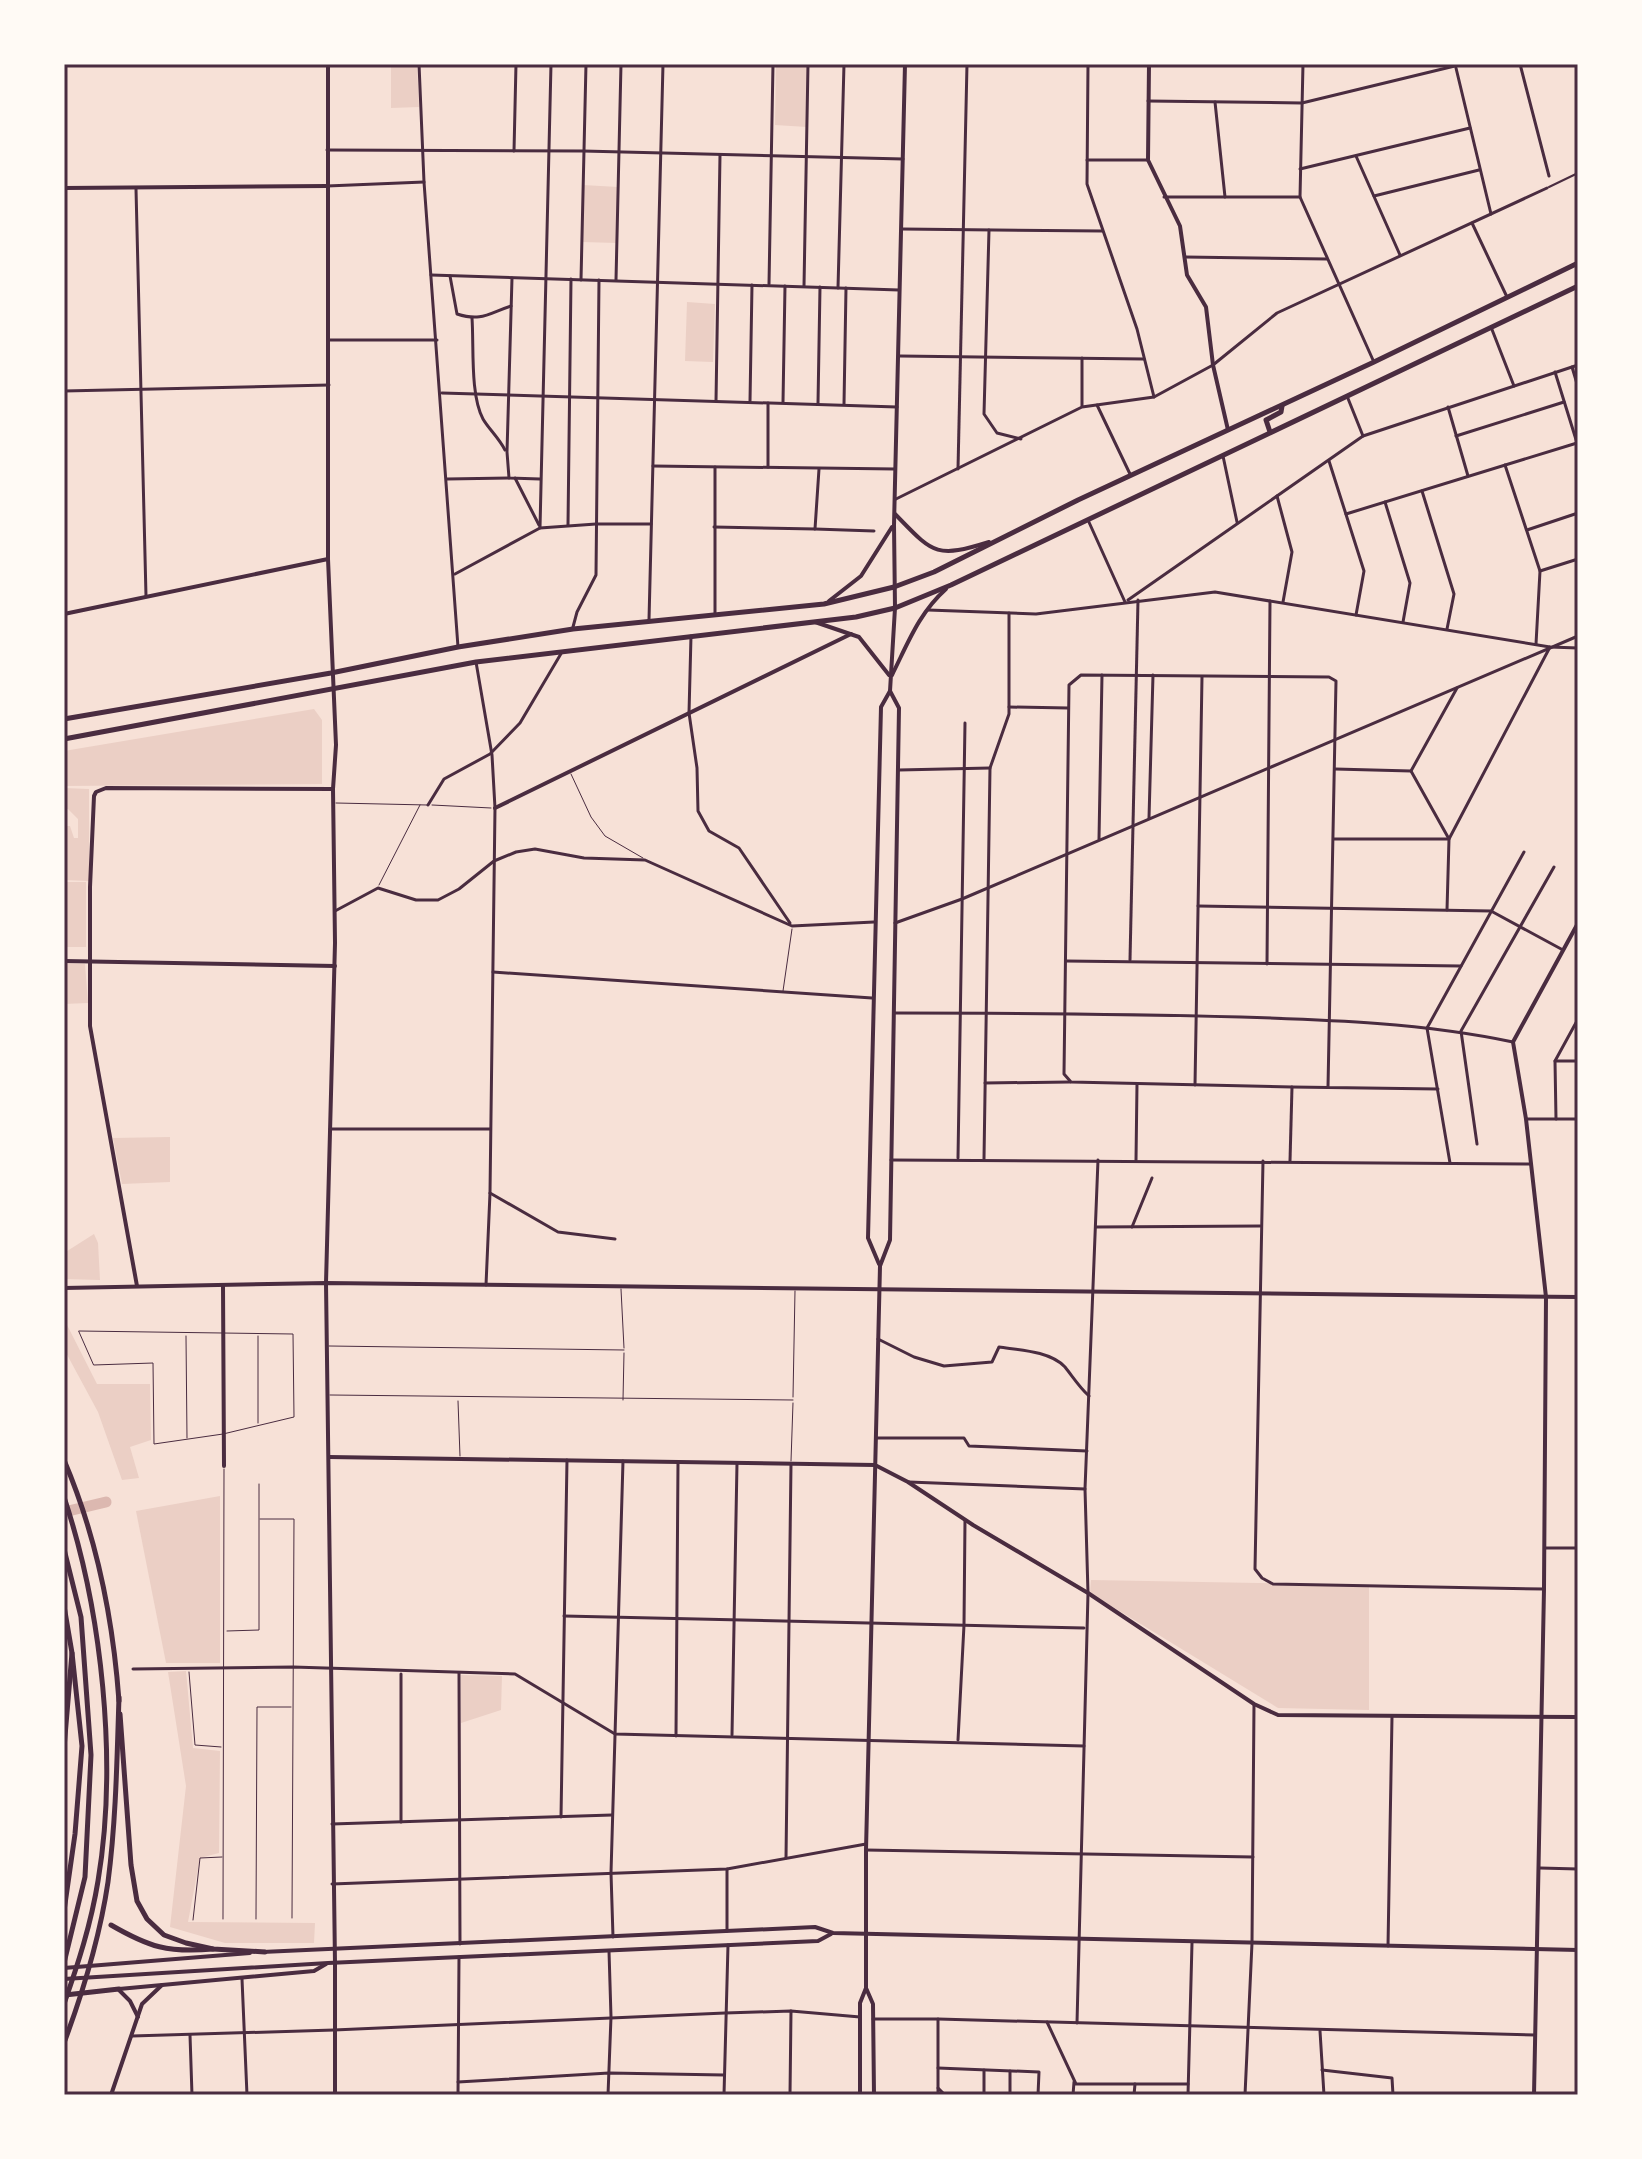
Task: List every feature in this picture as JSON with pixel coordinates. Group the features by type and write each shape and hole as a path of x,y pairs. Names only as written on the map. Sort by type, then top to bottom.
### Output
{"main road":[{"path":"328,64 328,559 336,745 333,789 335,966 326,1283 335,2095"},
{"path":"880,1266 868,1238 874,922 881,707 890,691 895,608 894,500 905,64"},
{"path":"1149,64 1148,160 1180,226 1187,275 1206,307 1213,365 1228,430"},
{"path":"64,188 327,186"},
{"path":"64,719 331,673 458,647 649,620 824,604 894,587 934,572 989,542 1578,263"},
{"path":"64,739 476,662 856,617 895,608 951,585 1578,286"},
{"path":"1270,432 1266,420 1281,412 1283,405"},
{"path":"895,513 924,543 944,553 989,542"},
{"path":"824,604 861,576 894,525"},
{"path":"64,614 328,559"},
{"path":"891,677 915,625 925,610 951,585"},
{"path":"815,622 851,634 865,643 891,677"},
{"path":"495,808 851,634"},
{"path":"860,2095 860,2003 866,1988 868,1739 879,1290 880,1266 890,1240 899,708 890,691"},
{"path":"137,1286 90,1026 89,961 96,792 106,788 333,789"},
{"path":"1534,2095 1545,1548 1546,1297 1526,1119 1513,1042 1578,923"},
{"path":"64,961 335,966"},
{"path":"64,1288 326,1283 1578,1297"},
{"path":"223,1285 224,1466"},
{"path":"329,1457 875,1465 908,1482 965,1520 1088,1593 1254,1704 1278,1715 1578,1717"},
{"path":"64,1460 88,1522 114,1646 131,1865 137,1901 147,1919 164,1935 213,1949"},
{"path":"64,1497 93,1615 106,1756 98,1880 83,1950 64,2004"},
{"path":"64,1549 81,1617 91,1755 85,1877 64,1966 265,1952 815,1927 833,1933 1578,1950"},
{"path":"64,1606 82,1746 75,1834 64,1911"},
{"path":"64,1748 72,1653"},
{"path":"64,2043 93,1950 108,1884 116,1794 119,1697"},
{"path":"111,1925 138,1941 180,1952 213,1949 265,1952"},
{"path":"64,1979 328,1963 818,1941 833,1933"},
{"path":"64,1995 163,1983 314,1971 328,1963"},
{"path":"111,2095 138,2017 149,1995 163,1983"},
{"path":"866,1988 873,2004 874,2095"},
{"path":"119,1989 138,2017"}],"street":[{"path":"419,64 424,182 442,393 458,647"},
{"path":"514,151 516,64"},
{"path":"540,528 551,64"},
{"path":"581,280 586,64"},
{"path":"616,281 621,64"},
{"path":"649,620 663,64"},
{"path":"769,286 773,64"},
{"path":"804,286 808,64"},
{"path":"838,288 844,64"},
{"path":"958,469 967,64"},
{"path":"1088,64 1087,184 1145,359 1154,397"},
{"path":"1303,64 1300,197 1374,362"},
{"path":"1148,101 1302,103 1463,64"},
{"path":"1520,64 1549,176"},
{"path":"1455,65 1491,214"},
{"path":"1215,102 1225,197"},
{"path":"1300,169 1470,128"},
{"path":"327,150 583,151 903,159"},
{"path":"716,401 720,155"},
{"path":"1356,156 1401,256"},
{"path":"1087,160 1148,160"},
{"path":"1374,196 1480,170"},
{"path":"894,500 1082,407 1154,397 1213,365 1277,313 1578,173"},
{"path":"327,186 424,182"},
{"path":"136,189 146,596"},
{"path":"1164,197 1300,197"},
{"path":"1472,223 1507,297"},
{"path":"902,229 1103,231"},
{"path":"989,230 984,414 997,433 1021,439"},
{"path":"1185,257 1327,259"},
{"path":"431,275 901,290"},
{"path":"450,276 457,314 485,317 511,306"},
{"path":"509,478 512,278"},
{"path":"568,525 571,279"},
{"path":"573,629 577,612 596,575 599,280"},
{"path":"750,402 752,285"},
{"path":"783,403 785,286"},
{"path":"818,404 820,287"},
{"path":"844,405 846,288"},
{"path":"472,318 477,394 483,420 490,425 507,454"},
{"path":"1491,327 1514,386"},
{"path":"329,340 437,340"},
{"path":"900,356 1145,359"},
{"path":"1082,358 1082,407"},
{"path":"1125,602 1363,436 1578,365"},
{"path":"1572,367 1578,387"},
{"path":"1346,514 1578,445 1555,372"},
{"path":"64,391 329,385"},
{"path":"442,393 897,407"},
{"path":"1347,396 1363,436"},
{"path":"1456,436 1564,402"},
{"path":"768,403 768,468"},
{"path":"1097,405 1131,475"},
{"path":"1448,407 1468,477"},
{"path":"1223,456 1238,524"},
{"path":"1329,460 1364,571 1356,615"},
{"path":"1505,465 1540,571 1536,645"},
{"path":"653,466 895,469"},
{"path":"715,467 715,614"},
{"path":"815,529 819,469"},
{"path":"515,478 540,528"},
{"path":"447,479 540,479"},
{"path":"1422,491 1454,594 1447,630"},
{"path":"1277,496 1292,552 1283,603"},
{"path":"1385,502 1410,583 1403,623"},
{"path":"1527,530 1578,513"},
{"path":"1088,520 1125,602"},
{"path":"453,575 540,528 651,524"},
{"path":"714,527 874,531"},
{"path":"1540,571 1578,559"},
{"path":"925,610 1036,614 1215,592 1536,645 1578,648"},
{"path":"1130,962 1138,600"},
{"path":"1267,964 1270,601"},
{"path":"984,1159 990,768 1009,707 1009,613"},
{"path":"691,636 689,713 697,768 698,811 709,831 739,848 792,926"},
{"path":"895,923 962,899 1578,636"},
{"path":"1447,910 1449,839 1550,647"},
{"path":"428,805 444,779 491,752 520,723 563,650"},
{"path":"476,662 491,752 495,808 486,1285"},
{"path":"1071,1082 1064,1074 1069,685 1081,675 1329,677 1336,681 1328,1087"},
{"path":"1099,840 1102,675"},
{"path":"1149,818 1153,675"},
{"path":"1195,1085 1202,676"},
{"path":"1411,771 1457,687"},
{"path":"1009,707 1068,708"},
{"path":"958,1158 965,723"},
{"path":"899,770 990,768"},
{"path":"1335,769 1411,771"},
{"path":"1411,771 1449,839"},
{"path":"1333,839 1449,839"},
{"path":"335,911 378,888 416,900 438,900 459,889 494,861 516,852 535,849 584,858 645,860 792,926 874,922"},
{"path":"1450,1163 1427,1028 1524,852"},
{"path":"1477,1144 1461,1031 1554,867"},
{"path":"1198,906 1491,911 1563,950"},
{"path":"1066,961 1461,966"},
{"path":"493,972 873,998"},
{"path":"892,1013 1330,1020 1461,1031 1513,1042"},
{"path":"1556,1119 1555,1061 1578,1019"},
{"path":"1555,1061 1578,1061"},
{"path":"985,1083 1438,1089"},
{"path":"1136,1160 1137,1084"},
{"path":"1290,1161 1292,1087"},
{"path":"1526,1119 1578,1119"},
{"path":"330,1129 491,1129"},
{"path":"891,1160 958,1158 1531,1164"},
{"path":"1077,2023 1088,1593 1085,1489 1098,1160"},
{"path":"1263,1161 1255,1569 1262,1578 1273,1584 1544,1589"},
{"path":"1132,1227 1152,1178"},
{"path":"490,1193 558,1232 615,1239"},
{"path":"1096,1227 1262,1226"},
{"path":"878,1339 914,1357 944,1366 992,1362 999,1347 1048,1356 1064,1365 1073,1380 1089,1396"},
{"path":"876,1438 964,1438 969,1446 1087,1451"},
{"path":"561,1817 567,1460"},
{"path":"613,1937 611,1873 623,1461"},
{"path":"676,1736 678,1462"},
{"path":"732,1737 737,1463"},
{"path":"786,1858 791,1464"},
{"path":"908,1482 1085,1489"},
{"path":"958,1742 965,1520"},
{"path":"1545,1548 1578,1548"},
{"path":"564,1616 1085,1628"},
{"path":"133,1669 293,1667 515,1674 615,1734 1084,1746"},
{"path":"401,1672 401,1822"},
{"path":"459,1673 460,1944"},
{"path":"1245,2095 1252,1943 1254,1704"},
{"path":"1388,1946 1392,1717"},
{"path":"332,1824 613,1815"},
{"path":"332,1884 727,1869 866,1847 1253,1857"},
{"path":"1540,1868 1578,1869"},
{"path":"727,1869 727,1931"},
{"path":"1188,2095 1192,1941"},
{"path":"724,2095 728,1945"},
{"path":"608,2095 611,2017 609,1950"},
{"path":"458,2095 459,1957"},
{"path":"241,1977 247,2095"},
{"path":"790,2095 791,2011"},
{"path":"132,2036 791,2011 860,2017"},
{"path":"873,2019 1535,2035"},
{"path":"938,2019 938,2095"},
{"path":"1047,2022 1076,2084 1188,2084"},
{"path":"1320,2030 1324,2095"},
{"path":"190,2035 192,2095"},
{"path":"938,2068 1039,2072 1038,2095"},
{"path":"984,2070 984,2095"},
{"path":"1322,2070 1392,2078 1393,2095"},
{"path":"1010,2071 1010,2095"},
{"path":"458,2082 609,2073 724,2075"},
{"path":"1073,2095 1074,2079"},
{"path":"1134,2095 1135,2084"},
{"path":"938,2088 945,2095"}],"lane":[{"path":"570,772 591,817 605,836 645,860"},
{"path":"333,803 495,808"},
{"path":"378,888 420,805"},
{"path":"783,993 792,926"},
{"path":"621,1286 623,1400"},
{"path":"791,1464 795,1288"},
{"path":"79,1331 186,1333 223,1333 293,1334 294,1417 223,1434 154,1444 153,1363 94,1365 79,1331"},
{"path":"186,1333 187,1439"},
{"path":"258,1333 258,1425"},
{"path":"327,1345 624,1350"},
{"path":"328,1395 793,1400"},
{"path":"458,1398 460,1459"},
{"path":"223,1919 224,1466"},
{"path":"224,1631 259,1630 259,1484"},
{"path":"260,1519 294,1519 292,1918"},
{"path":"188,1667 195,1745 223,1747"},
{"path":"256,1919 257,1707 293,1707"},
{"path":"193,1920 200,1858 223,1857"}],"shaded area":[{"path":"391,64 417,64 419,107 391,108"},
{"path":"776,64 808,64 807,127 775,125"},
{"path":"583,185 618,187 617,243 582,242"},
{"path":"687,302 715,304 713,362 685,361"},
{"path":"314,709 322,720 322,784 64,786 64,751"},
{"path":"64,788 89,789 89,881 64,880 64,826 70,826 74,838 78,838 78,819 64,809"},
{"path":"64,882 86,882 86,947 64,947"},
{"path":"64,963 85,964 88,1003 64,1004"},
{"path":"170,1137 170,1182 122,1184 113,1138"},
{"path":"94,1234 98,1243 100,1280 64,1279 64,1253"},
{"path":"64,1319 97,1384 150,1384 151,1440 130,1447 139,1478 122,1480 98,1412 64,1349"},
{"path":"220,1496 220,1663 166,1663 136,1511"},
{"path":"1091,1580 1369,1585 1369,1710 1278,1708 1090,1593"},
{"path":"186,1671 193,1748 220,1751 219,1853 200,1858 188,1922 315,1923 314,1943 225,1943 170,1927 186,1786 168,1672"},
{"path":"461,1675 502,1676 501,1710 461,1723"}],"waterway":[{"path":"64,1512 106,1502"}]}
